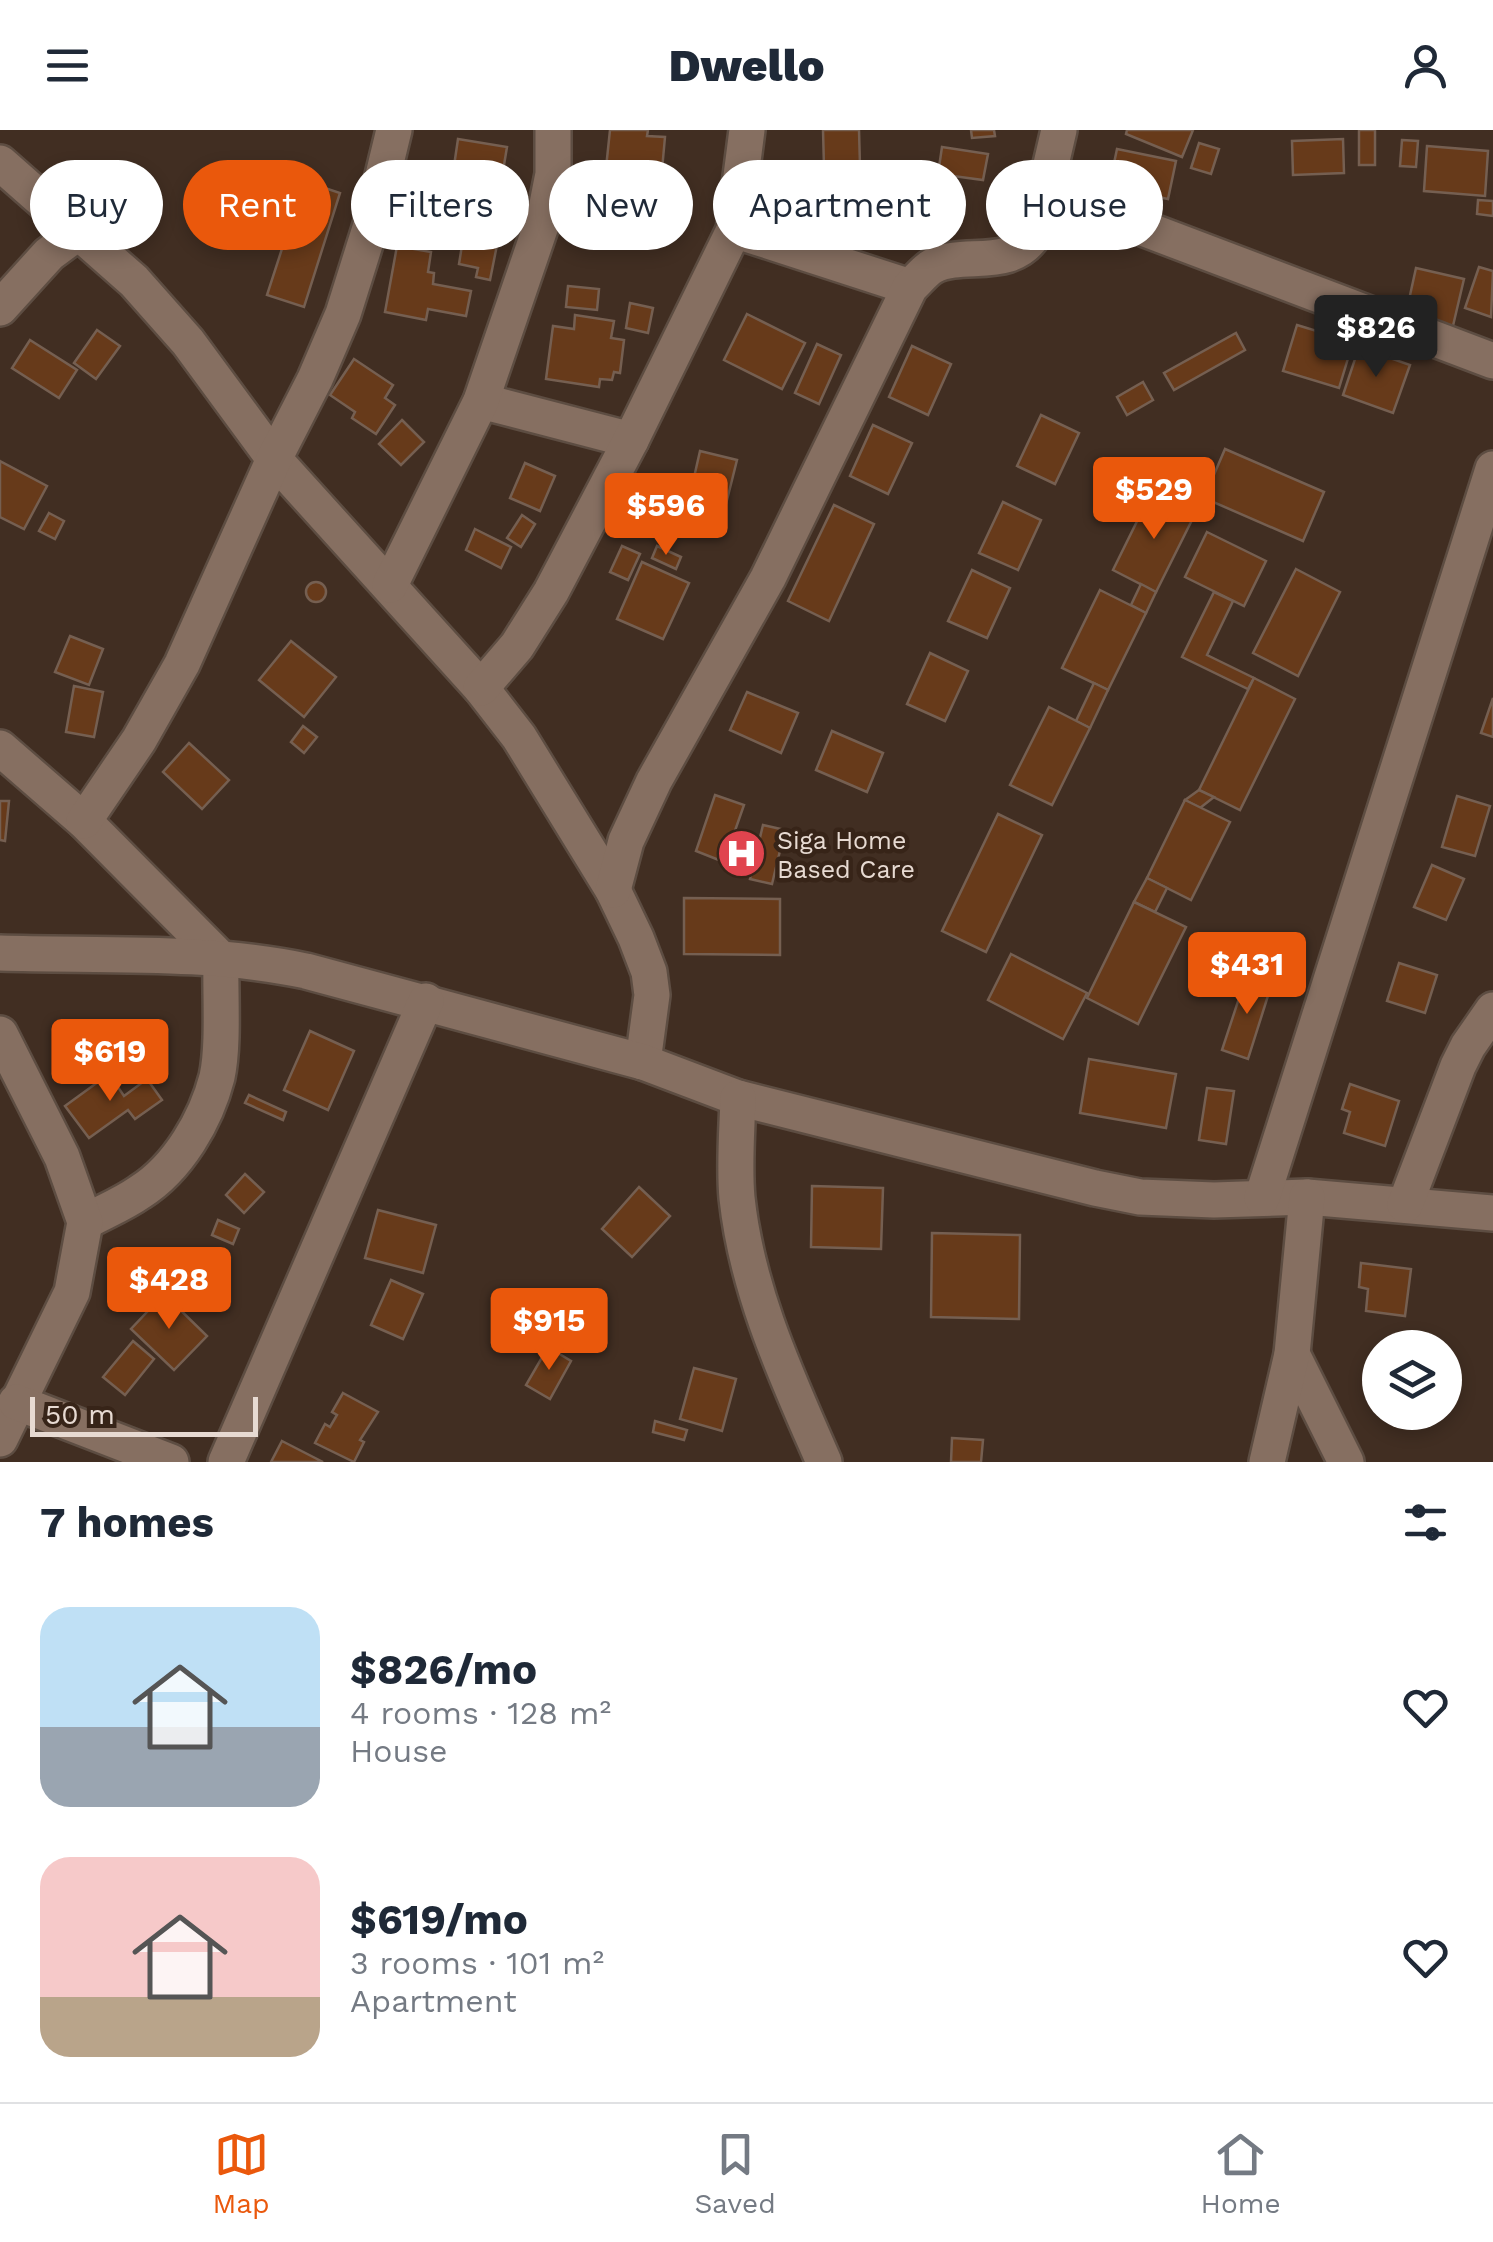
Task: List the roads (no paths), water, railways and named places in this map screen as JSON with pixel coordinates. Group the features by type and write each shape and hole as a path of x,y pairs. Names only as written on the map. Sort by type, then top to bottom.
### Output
{"street":[{"path":"84,822 139,740 182,664 344,314 394,130"},
{"path":"390,585 481,402 545,214 553,174 554,130"},
{"path":"743,160 747,130"},
{"path":"1052,160 1058,130"},
{"path":"0,163 30,188"},
{"path":"1163,237 1493,361"},
{"path":"0,308 54,250"},
{"path":"101,250 188,342 274,460 481,688 518,737 614,890 648,972 652,996 643,1062"},
{"path":"481,688 517,646 550,592 632,440 724,250"},
{"path":"796,250 910,287"},
{"path":"614,890 626,841 654,781 768,578 910,287 934,265 1017,250"},
{"path":"481,402 632,440"},
{"path":"1262,1198 1493,469"},
{"path":"0,748 84,822 222,959 218,1074 203,1116 162,1176 85,1222"},
{"path":"0,953 261,961 426,1001 643,1062 738,1098 1140,1197 1307,1197 1493,1213"},
{"path":"226,1462 426,1001"},
{"path":"1406,1205 1458,1066 1493,1010"},
{"path":"0,1034 62,1157 85,1222 72,1292 0,1439"},
{"path":"738,1098 737,1196 750,1276 824,1462"},
{"path":"1267,1462 1292,1354 1307,1197"},
{"path":"1292,1354 1346,1462"},
{"path":"16,1402 171,1462"}],"place":[{"name":"Siga Home Based Care","path":"742,854"}]}
